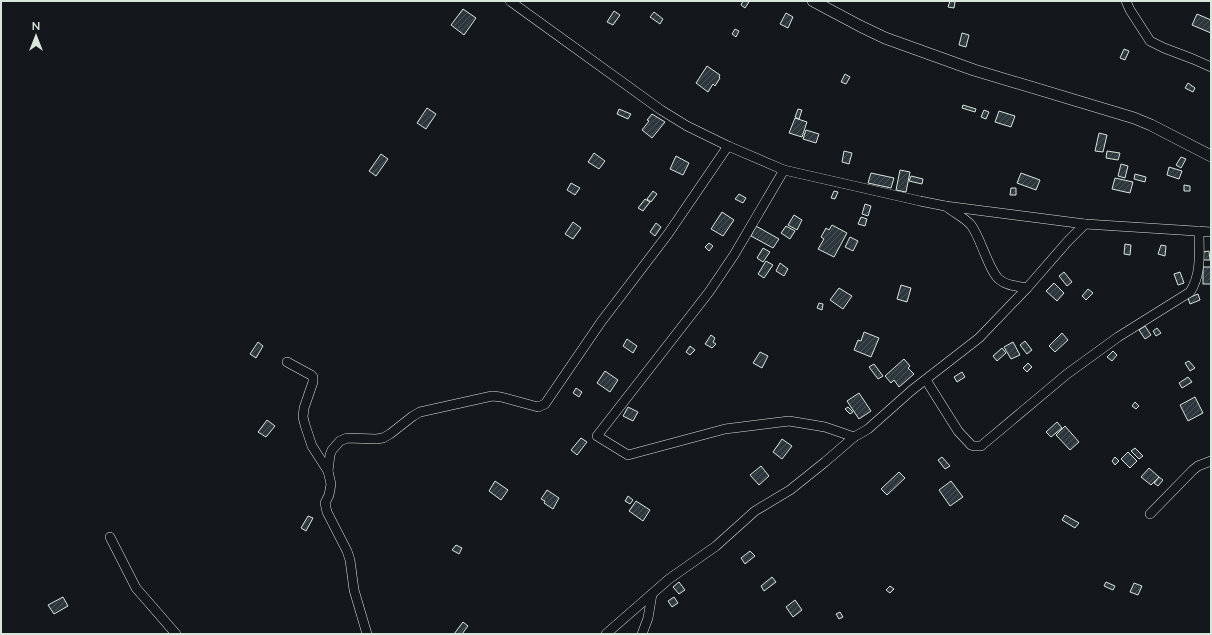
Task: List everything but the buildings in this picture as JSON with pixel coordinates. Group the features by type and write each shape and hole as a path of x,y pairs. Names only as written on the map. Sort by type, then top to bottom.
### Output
{"street":[{"path":"510,1 661,110 688,126 728,146 784,170 945,206 1085,224 1211,232"},
{"path":"813,1 885,38 974,70 1134,118 1151,125 1211,156"},
{"path":"1126,1 1130,10 1150,40 1164,48 1211,67"},
{"path":"328,471 332,450 340,441 347,438 382,438 390,434 420,412 492,396 538,407 545,404 601,322 668,234 728,146"},
{"path":"784,170 734,255 717,280 597,436 628,455 725,428 789,421 825,427 854,437"},
{"path":"945,206 966,220 971,226 977,235 992,270 1000,280 1006,284 1027,288"},
{"path":"606,634 687,566 716,546 755,511 790,490 854,437 878,422 912,390 979,338 1085,224"},
{"path":"926,380 958,431 974,446 981,446 1067,374 1118,337 1190,292 1196,282 1198,273 1199,231"},
{"path":"287,362 313,377 313,382 304,408 303,417 312,446 328,471 331,484 329,495 325,503 327,512 350,560 354,590 367,634"},
{"path":"1150,514 1192,470 1211,461"},
{"path":"110,537 136,588 176,634"},
{"path":"642,634 648,618 652,594"}]}
